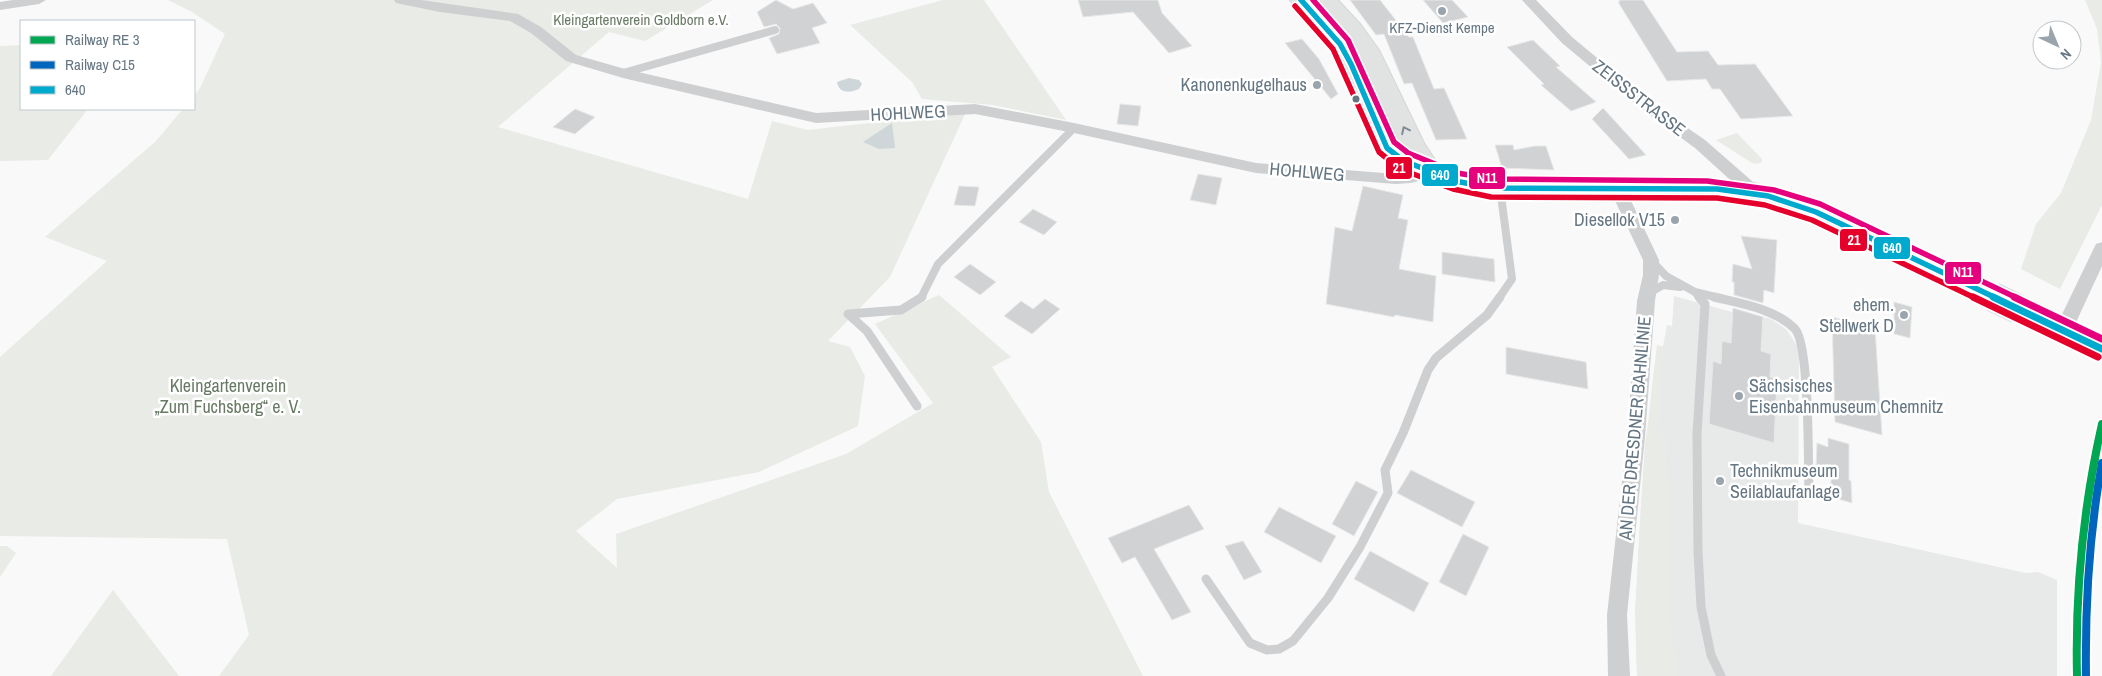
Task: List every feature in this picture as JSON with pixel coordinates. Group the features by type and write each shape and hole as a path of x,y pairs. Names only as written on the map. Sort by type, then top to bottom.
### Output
{"main road":[{"path":"1301,0 1340,44 1351,64 1387,148 1404,162 1455,181 1500,188 1709,189 1754,192 1798,204 1899,251"},
{"path":"1326,0 1354,30 1367,49 1411,141 1421,160 1431,172"},
{"path":"2018,309 2102,349"}],"street":[{"path":"0,6 39,0"},
{"name":"HOHLWEG","path":"400,0 440,8 513,17 536,30 571,58 623,73 816,118 975,109 1074,128 1256,168 1396,179 1411,178 1431,172"},
{"name":"ZEISSSTRASSE","path":"1529,0 1567,40 1645,105 1700,144 1754,192"},
{"name":"AN DER DRESDNER BAHNLINIE","path":"1617,188 1651,260 1636,437 1617,615 1619,676"},
{"path":"2063,330 2102,248"}],"lane":[{"path":"623,73 775,30"},
{"path":"917,406 867,331 848,314 901,310 921,299 938,264 1074,128"},
{"path":"1206,579 1250,643 1267,650 1279,649 1293,641 1328,598 1360,547 1388,493 1385,470 1403,433 1428,370 1436,358 1487,315 1512,279 1500,188"},
{"path":"1651,260 1666,276 1691,291 1705,304 1697,434 1698,551 1701,607 1711,655 1721,676"},
{"path":"1648,295 1655,287 1663,284 1765,312 1786,321 1796,330 1803,344 1805,363 1809,496"}],"shaded area":[{"path":"849,78 859,80 862,84 859,89 845,92 840,89 837,82"},
{"path":"892,123 895,148 879,149 863,142"},
{"name":"Technikmuseum Seilablaufanlage","path":"1674,296 1732,312 1733,310 1771,319 1787,330 1799,349 1798,523 2026,573 2038,572 2057,580 2057,676 1637,676 1635,611 1645,443 1667,325 1672,326"}],"green space":[{"path":"168,0 713,0 645,41 609,32 498,127 748,199 772,121 808,130 966,112 890,277 828,341 850,347 865,376 858,426 759,472 617,499 576,531 617,568 616,534 846,454 933,403 875,324 939,295 1011,357 992,367 1041,442 1049,492 1143,676 219,676 249,635 227,539 0,536 0,357 107,261 45,237 155,142 182,110 195,110 195,95 200,88 225,34 192,12"},
{"path":"943,0 984,0 1066,120 993,105 922,99 912,82 850,25"},
{"path":"2085,0 2102,0 2102,205 2060,289 2021,269 2036,224 2061,193 2091,120 2101,62 2097,29"},
{"path":"20,45 20,110 87,110 48,160 0,161 0,46"},
{"path":"1737,133 1762,159 1762,162 1752,163 1716,140"},
{"path":"1657,345 1664,347 1657,436 1666,440 1669,600 1677,676 1637,676 1638,551"},
{"path":"0,546 7,546 16,553 0,577"},
{"path":"113,590 179,676 51,676"}],"building":[{"path":"776,0 793,9 813,3 827,23 812,28 820,43 777,54 769,38 779,34 780,28 776,24 764,27 757,12"},
{"path":"1078,0 1158,0 1162,13 1192,46 1169,53 1133,12 1083,17"},
{"path":"1350,0 1380,0 1409,37 1413,37 1434,89 1444,88 1467,139 1436,140 1412,83 1404,84 1384,34 1376,35"},
{"name":"KFZ-Dienst Kempe","path":"1423,0 1452,0 1468,17 1443,23"},
{"path":"1619,0 1643,0 1677,52 1708,51 1718,65 1755,64 1793,116 1741,119 1720,89 1712,89 1706,79 1667,81 1618,2 1620,2"},
{"path":"1302,39 1319,59 1338,94 1331,99 1285,43"},
{"path":"1533,40 1560,66 1556,67 1596,102 1571,111 1541,85 1544,84 1507,47"},
{"path":"1120,104 1141,106 1138,126 1117,124"},
{"path":"1603,108 1646,155 1629,159 1592,119"},
{"path":"575,109 595,117 575,134 553,127"},
{"path":"1495,145 1513,145 1514,150 1546,146 1554,170 1502,168"},
{"path":"1198,174 1222,178 1216,205 1190,200"},
{"path":"959,186 979,187 975,206 954,205"},
{"path":"1363,186 1403,195 1398,218 1408,220 1399,269 1436,276 1433,322 1395,315 1394,317 1326,304 1335,227 1352,231"},
{"path":"1033,209 1057,222 1044,235 1019,222"},
{"path":"1741,236 1777,240 1774,293 1764,290 1763,303 1734,295 1734,282 1732,282 1733,264 1752,269"},
{"path":"1442,252 1494,259 1495,282 1442,274"},
{"path":"970,264 996,282 980,295 954,277"},
{"path":"1045,299 1060,309 1032,334 1004,316 1021,301 1033,309"},
{"name":"ehem. Stellwerk D","path":"1894,302 1912,307 1910,338 1894,334"},
{"path":"1733,308 1763,317 1761,351 1771,354 1770,377 1777,379 1774,443 1709,424 1713,361 1721,364 1722,341 1731,343"},
{"path":"1832,317 1875,328 1882,435 1835,422"},
{"path":"1506,347 1586,362 1588,389 1506,374"},
{"path":"1828,438 1849,444 1849,480 1851,481 1852,503 1831,497 1831,472 1816,467 1817,443 1828,447"},
{"path":"1411,470 1475,502 1462,527 1397,493"},
{"path":"1356,481 1378,492 1354,536 1332,524"},
{"path":"1189,505 1204,529 1154,549 1191,612 1172,620 1135,557 1122,563 1108,538"},
{"path":"1279,507 1336,536 1321,563 1264,532"},
{"path":"1463,534 1489,547 1466,596 1439,582"},
{"path":"1243,541 1262,572 1244,580 1225,546"},
{"path":"1370,551 1429,583 1414,612 1354,579"}],"tunnel":[{"path":"1899,251 1996,298"},
{"path":"1993,297 2018,309"}],"transit line":[{"name":"640","path":"1301,0 1340,44 1351,64 1387,148 1404,161 1455,181 1492,188 1717,189 1768,196 1816,212 2102,349"},
{"name":"N11","path":"1313,0 1348,40 1394,142 1408,153 1457,173 1493,179 1707,181 1752,185 1797,196 1820,204 2102,339"},
{"name":"21","path":"1295,6 1333,49 1379,152 1400,169 1453,189 1491,197 1717,198 1741,200 1777,208 1812,220 2098,357"},
{"path":"2077,676 2078,580 2081,549 2089,486 2102,424"}],"rail line":[{"name":"C15","path":"2086,676 2088,569 2093,516 2102,463"}],"place":[{"name":"KFZ-Dienst Kempe","path":"1442,11"},
{"name":"Kanonenkugelhaus","path":"1317,85"},
{"name":"Diesellok V15","path":"1675,220"},
{"name":"ehem. Stellwerk D","path":"1904,315"},
{"name":"Sächsisches Eisenbahnmuseum Chemnitz","path":"1739,396"},
{"name":"Technikmuseum Seilablaufanlage","path":"1720,481"}],"park label":[{"name":"Kleingartenverein Goldborn e.V.","path":"641,20"},
{"name":"Kleingartenverein „Zum Fuchsberg“ e. V.","path":"228,396"}]}
